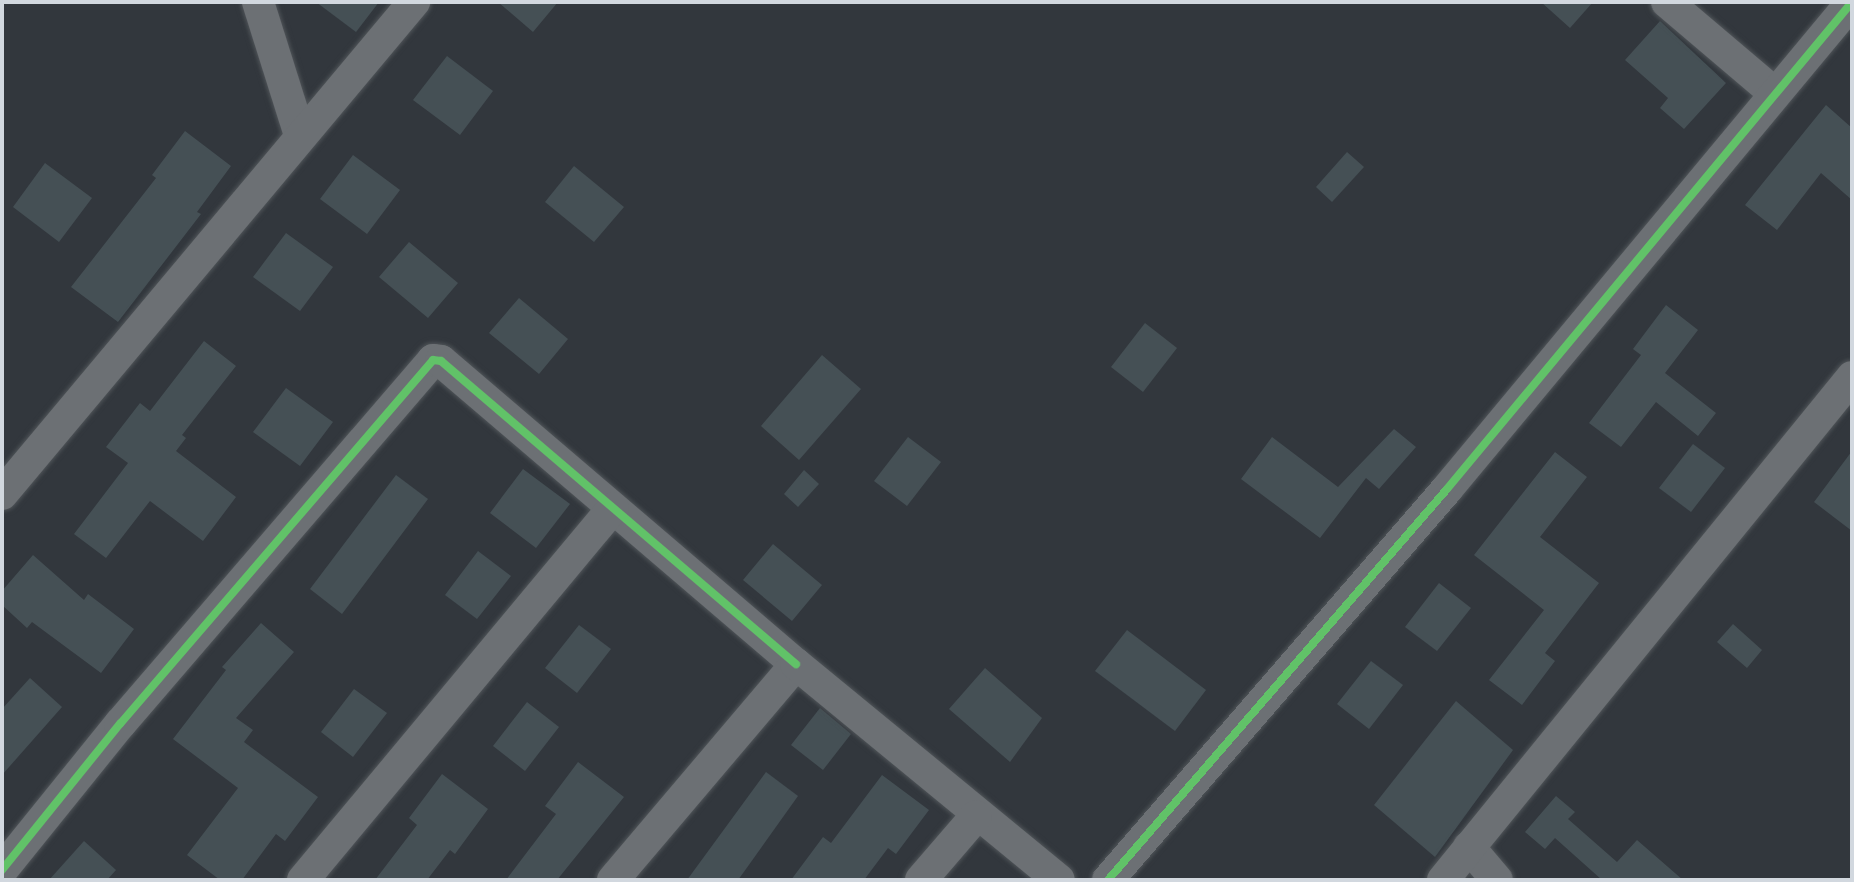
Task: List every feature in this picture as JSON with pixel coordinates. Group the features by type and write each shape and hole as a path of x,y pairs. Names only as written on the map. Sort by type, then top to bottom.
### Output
{"street":[{"path":"258,2 300,135"},
{"path":"2,494 414,2"},
{"path":"1667,2 1773,92"},
{"path":"1108,880 1447,489 1773,92 1852,2"},
{"path":"2,870 120,724 433,360 441,361 976,816 1059,880"},
{"path":"1443,880 1852,377"},
{"path":"303,880 613,508"},
{"path":"613,880 796,664"},
{"path":"921,880 976,816"},
{"path":"1469,847 1497,880"}],"building":[{"path":"316,2 379,2 356,32"},
{"path":"498,2 558,2 533,32"},
{"path":"1541,2 1593,2 1570,28"},
{"path":"1660,21 1726,83 1684,129 1660,108 1668,98 1625,60"},
{"path":"447,56 493,91 460,135 413,100"},
{"path":"1826,105 1852,128 1852,200 1821,173 1777,230 1745,205"},
{"path":"185,131 231,166 197,212 201,214 118,322 71,287 156,178 152,175"},
{"path":"1347,152 1364,167 1332,202 1316,187"},
{"path":"353,155 400,190 367,234 320,199"},
{"path":"45,163 92,198 59,242 13,207"},
{"path":"574,166 624,207 594,242 545,202"},
{"path":"286,233 333,267 300,311 253,277"},
{"path":"409,242 458,283 428,318 379,277"},
{"path":"519,298 568,339 539,374 489,333"},
{"path":"1666,305 1698,330 1665,373 1716,413 1698,436 1656,402 1621,447 1589,423 1641,355 1633,349"},
{"path":"1145,323 1177,348 1143,392 1111,367"},
{"path":"204,341 236,366 182,435 186,438 176,451 236,497 203,541 150,501 106,558 74,534 128,463 106,447 140,403 150,411"},
{"path":"822,355 861,389 799,460 761,426"},
{"path":"286,388 333,422 300,466 253,432"},
{"path":"1394,429 1416,447 1379,489 1366,478 1320,538 1241,479 1272,437 1338,487"},
{"path":"908,437 941,462 907,506 874,481"},
{"path":"1693,444 1725,468 1691,512 1659,488"},
{"path":"1852,451 1852,531 1814,502"},
{"path":"1555,452 1587,477 1540,537 1599,583 1545,653 1555,661 1522,705 1489,680 1544,610 1474,555"},
{"path":"523,469 570,504 536,548 490,513"},
{"path":"804,470 819,484 798,507 784,494"},
{"path":"396,475 428,499 342,614 310,589"},
{"path":"773,544 822,585 792,621 743,580"},
{"path":"478,551 511,576 477,619 445,595"},
{"path":"33,555 84,600 88,594 134,629 101,673 32,622 27,628 2,605 2,591"},
{"path":"1439,583 1471,608 1437,651 1405,627"},
{"path":"261,623 294,652 236,718 253,730 244,742 318,797 285,841 276,834 242,880 220,880 187,855 238,788 173,739 226,670 222,667"},
{"path":"1733,624 1762,650 1747,668 1717,642"},
{"path":"579,625 611,649 577,693 545,668"},
{"path":"1127,630 1206,690 1175,731 1095,671"},
{"path":"1371,661 1403,685 1369,729 1337,704"},
{"path":"985,668 1042,718 1010,762 949,709"},
{"path":"30,678 62,707 2,775 2,709"},
{"path":"354,689 387,713 353,757 321,732"},
{"path":"1456,701 1513,750 1435,857 1374,805"},
{"path":"527,702 559,727 525,771 493,746"},
{"path":"820,708 851,734 823,770 791,745"},
{"path":"578,762 624,797 557,880 506,880 556,814 545,806"},
{"path":"766,772 798,796 738,880 687,880"},
{"path":"442,774 488,809 455,854 450,850 427,880 375,880 417,825 409,818"},
{"path":"882,775 929,810 896,854 888,848 864,880 791,880 823,837 831,843"},
{"path":"1556,796 1575,812 1568,819 1617,862 1637,840 1683,880 1602,880 1555,838 1545,849 1525,832"},
{"path":"84,841 116,870 107,880 49,880"}],"cycle path":[{"path":"1108,880 1447,489 1852,2"},
{"path":"2,870 120,724 433,360 441,361 796,664"}]}
